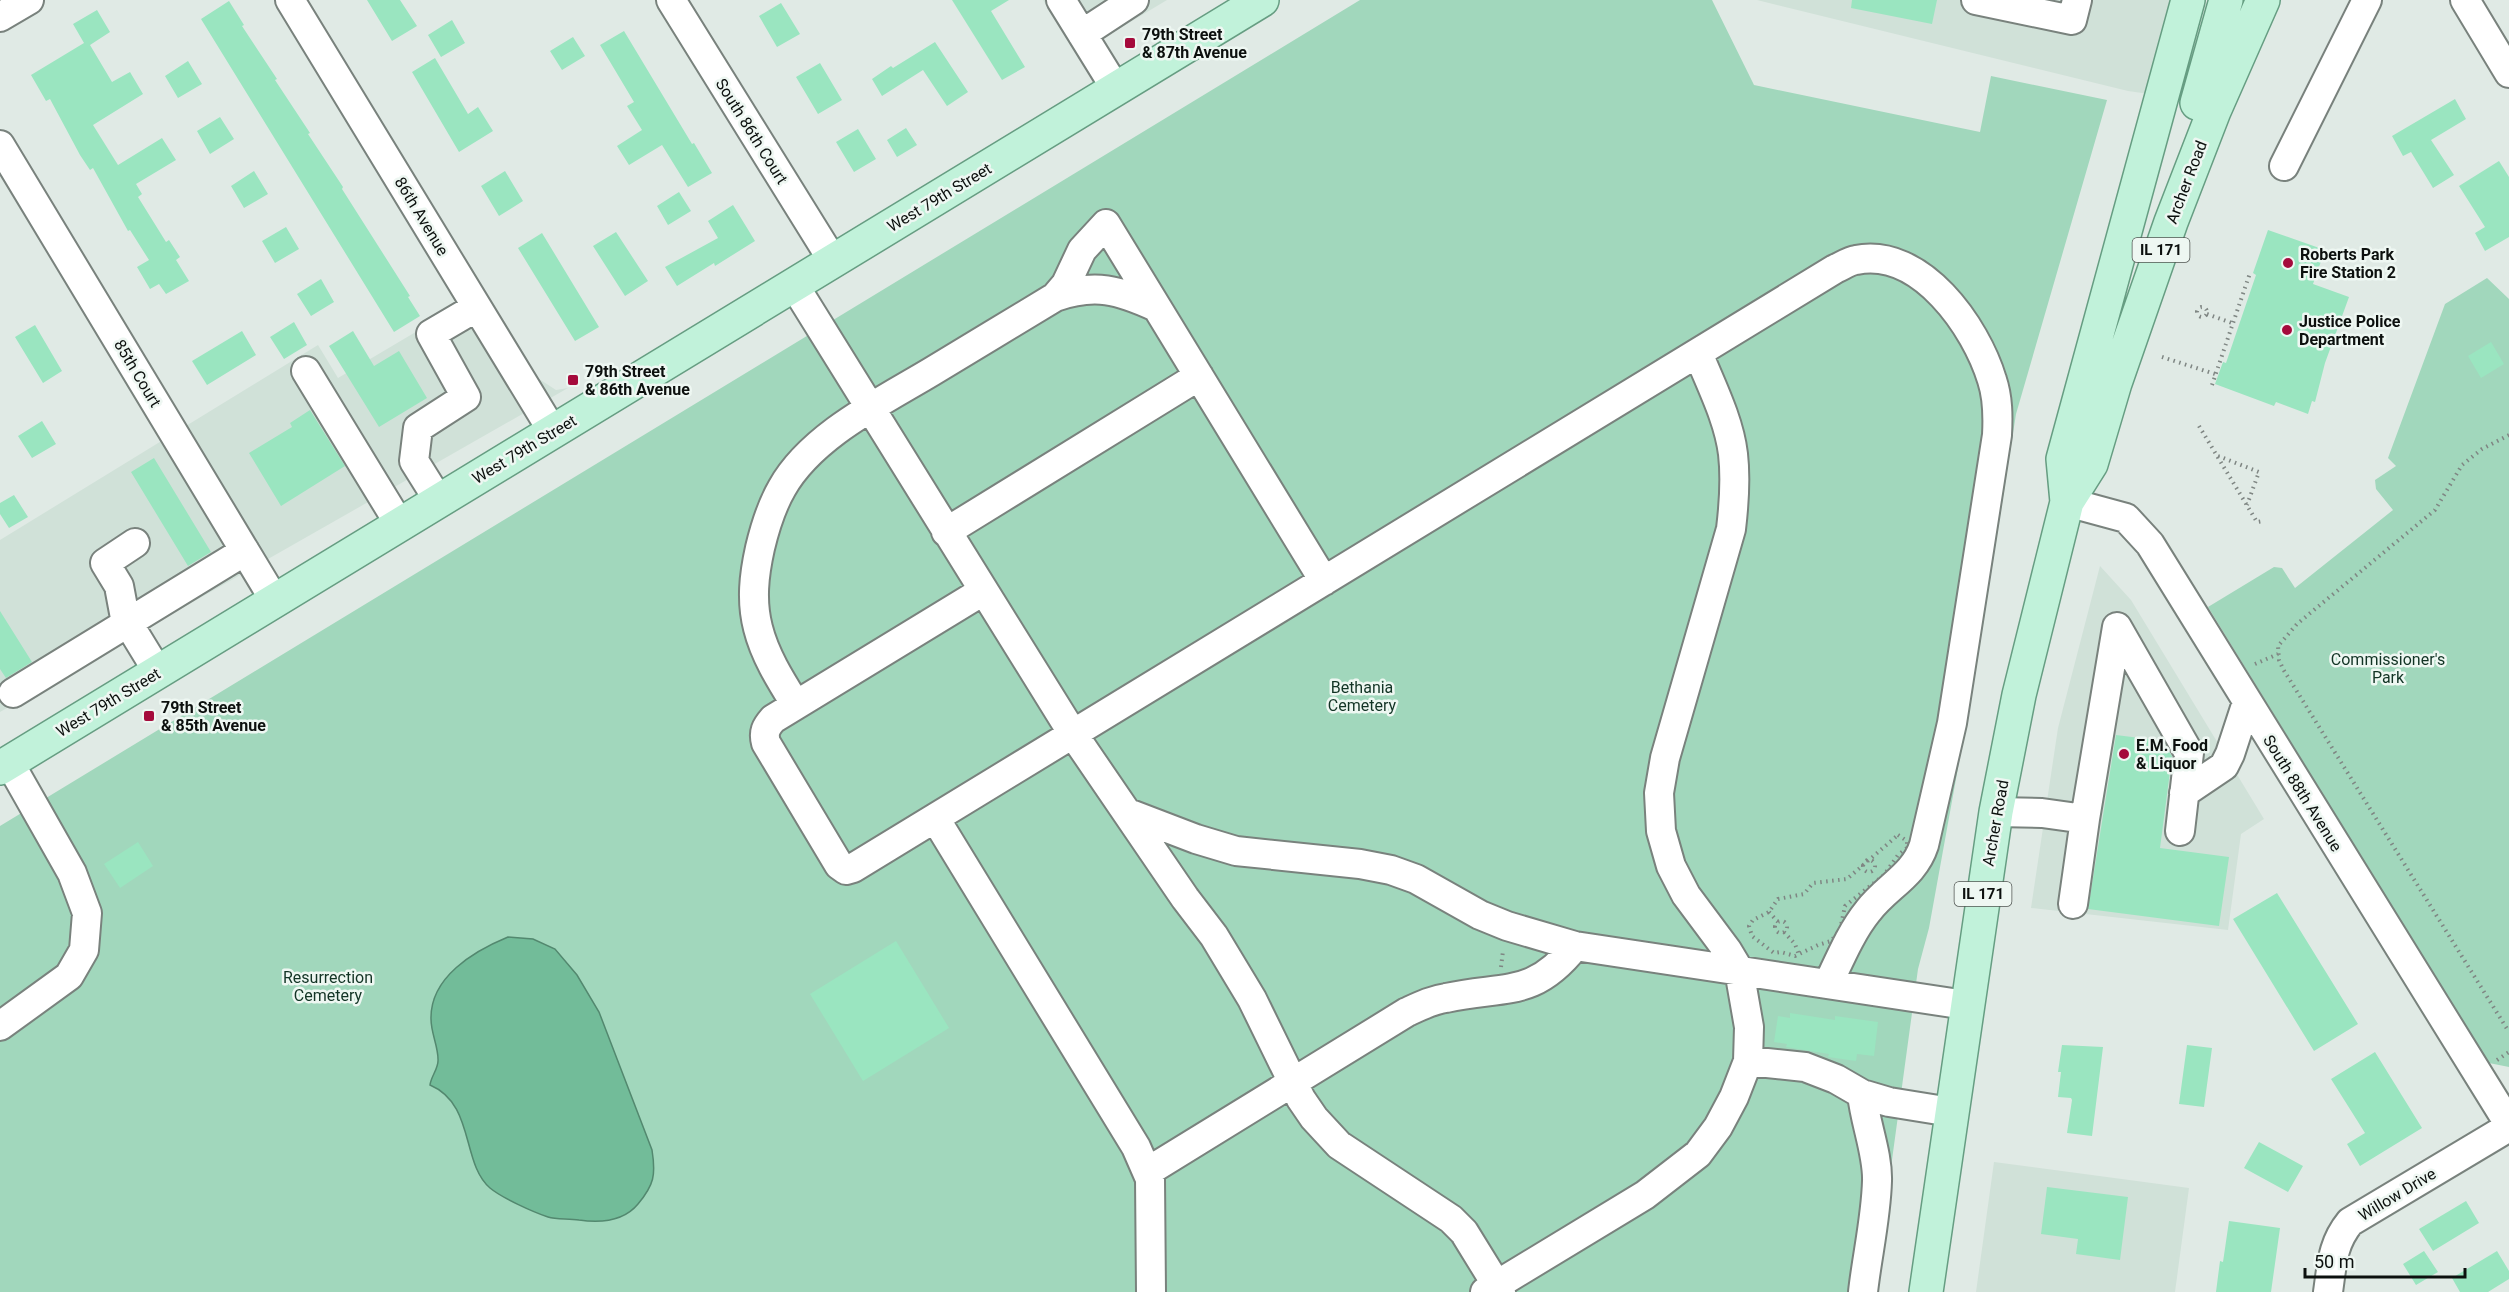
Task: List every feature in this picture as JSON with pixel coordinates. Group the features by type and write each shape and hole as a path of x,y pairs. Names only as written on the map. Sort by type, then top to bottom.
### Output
{"main road":[{"name":"West 79th Street","path":"2,766 1262,0"},
{"name":"Archer Road","path":"2067,502 2063,459 2188,0"},
{"path":"2171,222 2197,104 2226,0"},
{"name":"Archer Road","path":"1926,1292 1966,1005 1996,812 2019,696 2067,502 2091,464 2115,382 2171,222 2214,111 2263,0"}],"street":[{"path":"0,17 28,0"},
{"name":"86th Avenue","path":"290,0 553,432"},
{"name":"South 86th Court","path":"670,0 833,261"},
{"path":"1061,0 1116,89"},
{"path":"1082,34 1134,0"},
{"path":"1976,0 2072,20 2076,0"},
{"path":"2284,166 2367,0"},
{"path":"2464,0 2509,73"},
{"name":"85th Court","path":"0,145 275,601"},
{"path":"1055,297 1066,284 1082,250 1106,224 1324,581"},
{"path":"983,591 773,719 766,726 764,735 766,743 839,865 846,870 853,868 1835,269 1854,260 1871,258 1893,262 1938,290 1957,311 1970,332 1983,355 1993,382 1998,409 1997,435 1952,723 1924,845 1919,860 1910,872 1868,911 1828,984"},
{"path":"794,285 1073,734 1234,969 1314,1118 1339,1145 1451,1219 1464,1232 1495,1290 1645,1195 1670,1178 1698,1154 1718,1127 1734,1096 1748,1060 1749,1027 1739,970 1686,895 1671,866 1661,831 1659,793 1665,758 1728,540 1736,490 1733,452 1723,416 1698,353"},
{"path":"796,705 772,666 758,629 753,597 756,566 764,532 783,487 803,461 828,437 870,408 1055,297 1074,290 1109,290 1128,294 1156,307"},
{"path":"439,501 414,461 418,428 466,397 431,334 477,307"},
{"path":"306,371 400,525"},
{"path":"946,532 1199,376"},
{"name":"South 88th Avenue","path":"2067,502 2126,518 2150,544 2247,702 2499,1086 2509,1125"},
{"path":"135,543 105,563 119,586 125,618 158,672"},
{"path":"13,693 245,551"},
{"path":"2073,904 2117,627 2189,753 2180,831"},
{"path":"2184,794 2224,766 2247,702"},
{"path":"0,1026 69,976 84,950 87,913 72,873 2,766"},
{"path":"1996,812 2042,813 2085,819"},
{"path":"1128,813 1196,839 1236,851 1360,864 1392,870 1416,879 1480,915 1507,926 1575,946 1966,1005"},
{"path":"935,818 1136,1147 1150,1179 1151,1292"},
{"path":"1147,1172 1407,1012 1447,997 1496,992 1537,981 1561,964 1575,946"},
{"path":"1748,1060 1805,1067 1836,1079 1862,1094 1889,1102 1951,1112"},
{"path":"1862,1094 1877,1181 1863,1292"},
{"name":"Willow Drive","path":"2328,1292 2334,1249 2339,1235 2350,1222 2509,1125"}],"path":[{"path":"2212,385 2250,273"},
{"path":"2207,314 2232,322"},
{"path":"2162,357 2215,374"},
{"path":"2199,426 2257,522 2263,521"},
{"path":"2509,435 2482,449 2462,465 2435,510 2297,624 2278,646 2283,669 2509,1032"},
{"path":"2216,455 2259,472 2247,505"},
{"path":"2250,656 2255,665 2278,654"},
{"path":"1898,835 1907,842 1906,848 1884,875 1845,906 1836,937 1831,941 1798,955 1774,953 1752,936 1749,926 1753,920 1769,912 1778,899 1804,894 1813,883 1847,879 1866,860 1880,853 1886,844 1898,835"},
{"path":"1769,912 1778,922 1781,921 1787,925 1784,932"},
{"path":"1778,922 1775,925 1776,931 1784,932 1795,944 1798,955"},
{"path":"1496,992 1507,926"}],"shaded area":[{"path":"1043,0 1167,0 1077,54"},
{"path":"1757,0 2181,0 2156,95 2128,91"},
{"path":"485,291 536,377 556,390 568,388 0,712 0,540 318,345 338,378"},
{"path":"2100,566 2131,600 2264,819 2241,834 2228,930 2031,908 2058,728"},
{"path":"508,937 533,939 555,949 577,975 599,1012 652,1150 653,1159 654,1173 648,1191 632,1210 619,1217 595,1221 552,1218 495,1192 481,1177 461,1119 454,1106 444,1094 430,1085 438,1062 431,1019 438,990 446,978 468,958"},
{"path":"1994,1162 2189,1188 2175,1292 1976,1292"}],"green space":[{"name":"Bethania Cemetery","path":"1360,0 1712,0 1754,85 1980,132 1991,76 2107,100 2016,414 1977,663 1929,928 1918,969 1874,1292 0,1292 0,826"},
{"name":"Commissioner's Park","path":"2487,278 2509,299 2509,1067 2489,1063 2481,1052 2208,607 2274,567 2282,568 2295,588 2393,510 2376,489 2375,480 2396,466 2388,458 2445,304"}],"building":[{"path":"367,0 400,0 417,26 392,41"},
{"path":"952,0 1009,0 991,11 1025,67 1002,80"},
{"path":"1852,0 1937,0 1932,24 1851,8"},
{"path":"229,1 244,25 242,26 277,79 275,80 310,133 308,134 343,187 342,189 410,296 408,297 420,316 394,332 201,19"},
{"path":"781,3 800,34 777,47 759,16"},
{"path":"97,10 110,32 90,45 112,82 130,72 143,94 93,125 118,165 162,138 176,160 136,184 142,194 138,197 166,242 169,240 180,257 176,260 189,281 166,294 159,284 150,289 137,267 149,260 130,230 128,231 93,168 90,170 80,155 50,99 46,101 31,75 84,43 73,24"},
{"path":"452,20 465,43 441,57 428,35"},
{"path":"624,31 712,173 688,187 662,145 629,165 617,146 642,130 627,106 634,102 600,45"},
{"path":"573,37 585,56 562,70 550,51"},
{"path":"935,42 968,92 947,106 923,70 882,96 872,79"},
{"path":"435,58 468,114 478,107 493,131 459,152 412,72"},
{"path":"188,61 202,84 178,98 165,76"},
{"path":"820,63 842,100 818,114 796,77"},
{"path":"2455,99 2466,119 2431,140 2454,175 2433,188 2411,152 2403,156 2392,136"},
{"path":"220,117 234,139 210,154 197,131"},
{"path":"906,128 917,145 897,157 887,140"},
{"path":"858,129 876,159 854,172 836,142"},
{"path":"2499,161 2509,177 2509,237 2485,251 2475,233 2485,227 2459,186"},
{"path":"254,171 268,194 244,208 231,186"},
{"path":"505,171 523,201 499,216 481,186"},
{"path":"679,192 691,211 668,225 657,206"},
{"path":"733,205 755,241 677,286 665,267 718,238 708,221"},
{"path":"286,227 299,249 275,263 262,241"},
{"name":"Justice Police Department","path":"2268,230 2325,250 2313,284 2349,297 2325,363 2315,402 2312,401 2308,414 2276,402 2274,406 2215,384 2223,362 2226,363 2256,275 2253,273"},
{"path":"616,232 648,281 625,296 593,246"},
{"path":"542,233 599,327 575,341 518,248"},
{"path":"321,279 334,302 311,316 297,294"},
{"path":"294,322 307,345 284,359 270,337"},
{"path":"35,325 62,371 43,383 15,337"},
{"path":"242,331 256,355 207,385 192,361"},
{"path":"353,331 374,366 399,351 427,398 379,427 329,346"},
{"path":"2491,342 2504,364 2481,378 2468,356"},
{"path":"310,410 345,466 281,506 249,453 292,427 290,423"},
{"path":"42,421 56,444 32,458 18,436"},
{"path":"154,458 211,552 188,566 131,472"},
{"path":"14,495 28,517 9,528 0,514 0,503"},
{"path":"0,611 32,662 6,678 0,669"},
{"path":"2116,735 2156,740 2155,750 2169,752 2172,756 2160,848 2229,857 2219,926 2088,909"},
{"path":"138,842 153,866 120,888 104,864"},
{"path":"2277,893 2358,1024 2314,1051 2233,919"},
{"path":"896,941 949,1028 863,1081 810,994"},
{"path":"1790,1013 1835,1020 1835,1016 1878,1022 1874,1056 1857,1054 1856,1061 1828,1057 1829,1054 1786,1047 1787,1044 1774,1042 1778,1016 1790,1018"},
{"path":"2062,1045 2103,1047 2092,1136 2067,1133 2072,1100 2058,1097 2061,1072 2058,1072"},
{"path":"2187,1045 2212,1048 2204,1107 2179,1104"},
{"path":"2375,1052 2422,1128 2360,1166 2347,1144 2365,1133 2331,1079"},
{"path":"2259,1142 2303,1166 2288,1192 2244,1168"},
{"path":"2047,1187 2128,1197 2120,1260 2076,1254 2078,1239 2041,1234"},
{"path":"2466,1201 2479,1223 2433,1251 2419,1229"},
{"path":"2229,1221 2280,1228 2271,1292 2216,1292"},
{"path":"2424,1251 2438,1272 2416,1285 2403,1264"},
{"path":"2497,1251 2509,1271 2509,1279 2488,1292 2460,1292 2452,1278"}],"place":[{"name":"79th Street & 87th Avenue","path":"1130,43"},
{"name":"Roberts Park Fire Station 2","path":"2288,263"},
{"name":"Justice Police Department","path":"2287,330"},
{"name":"79th Street & 86th Avenue","path":"573,380"},
{"name":"79th Street & 85th Avenue","path":"149,716"},
{"name":"E.M. Food & Liquor","path":"2124,754"}],"park label":[{"name":"Resurrection Cemetery","path":"328,986"}]}
